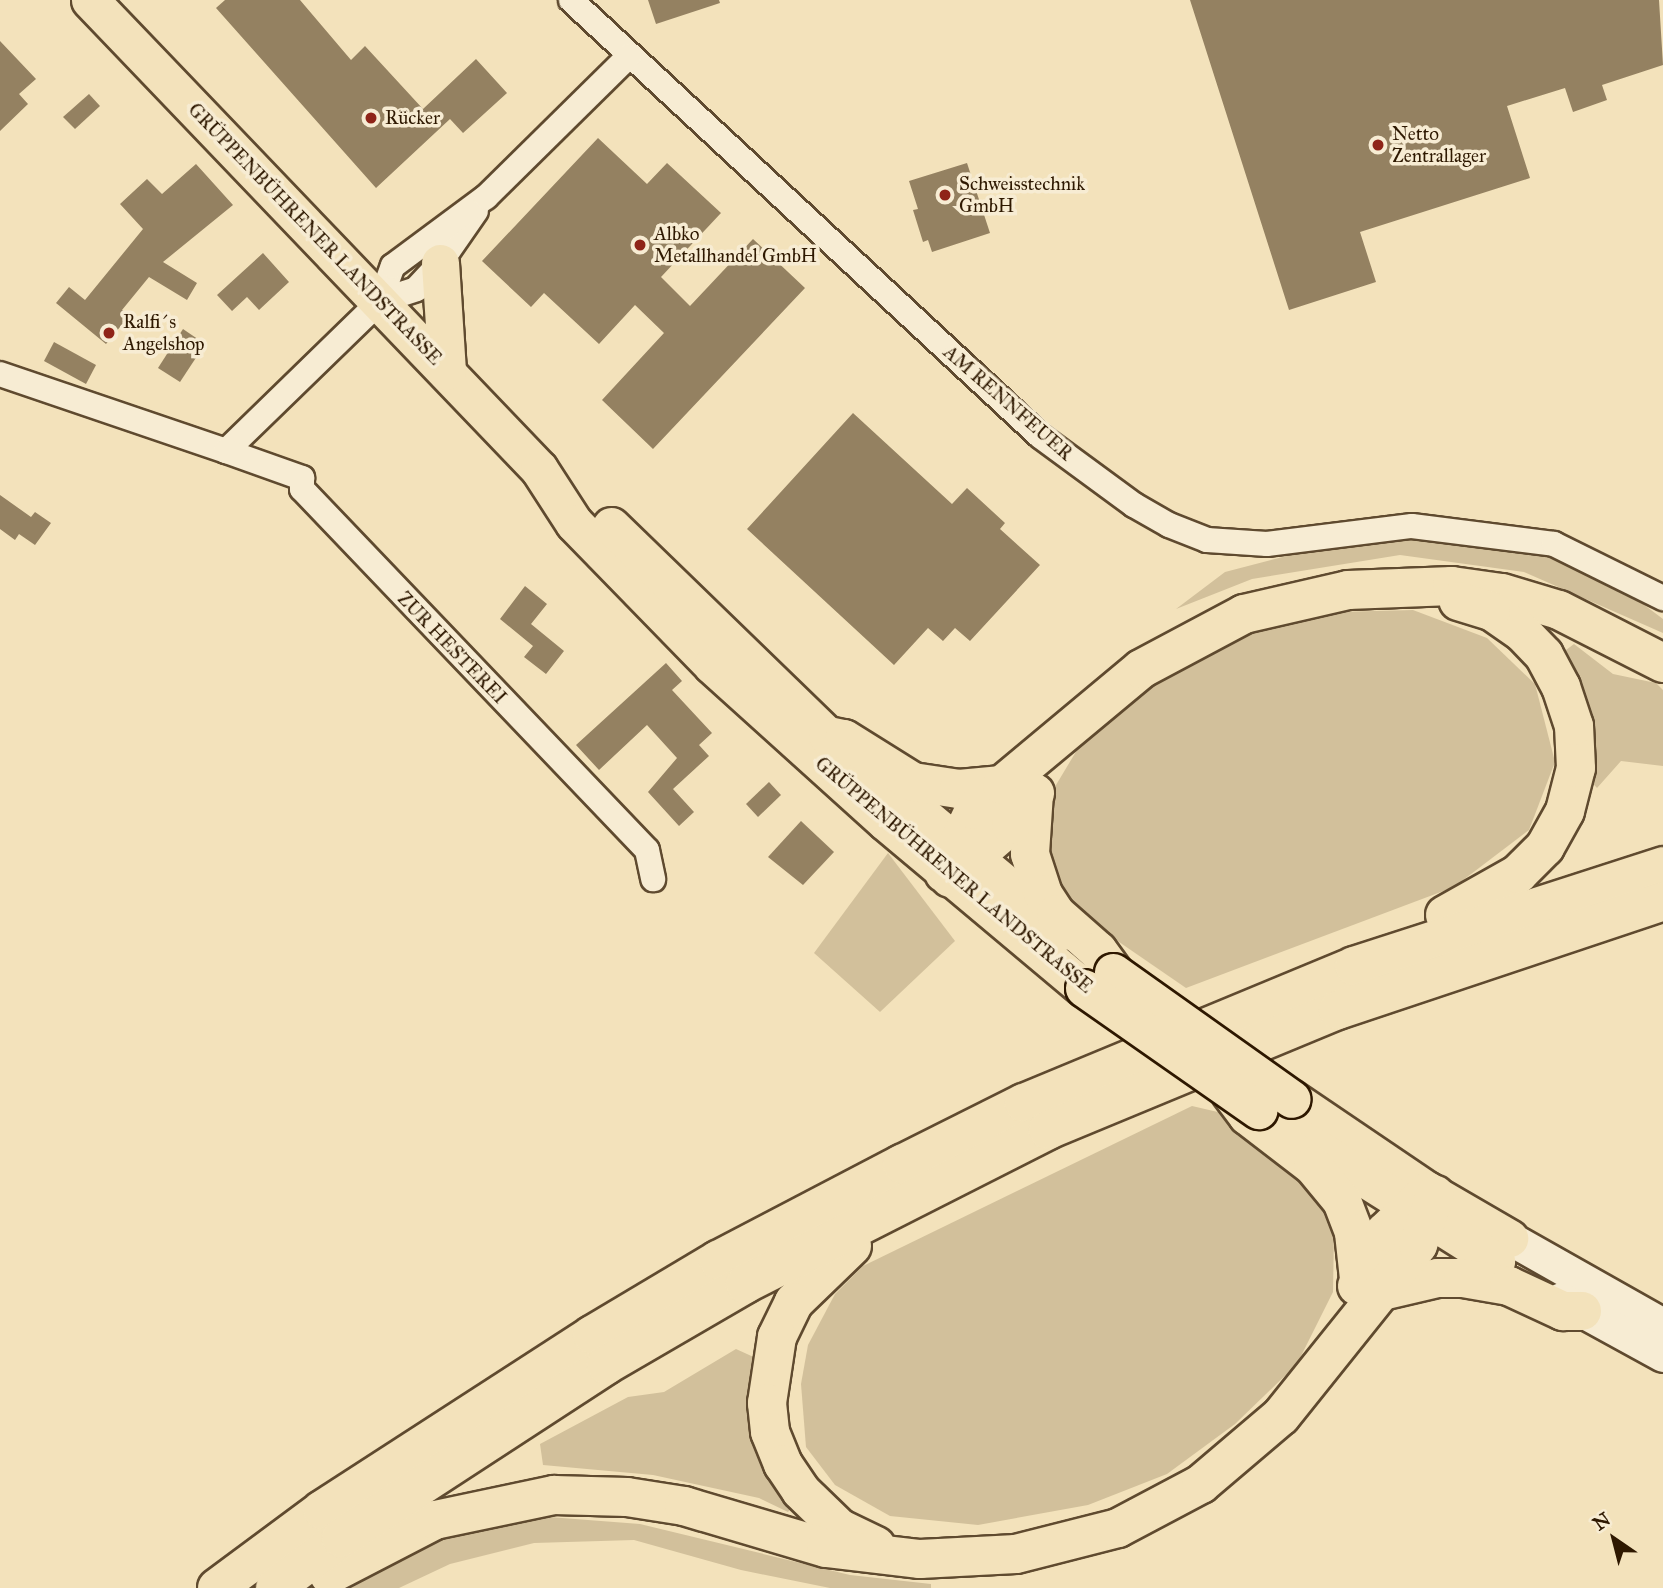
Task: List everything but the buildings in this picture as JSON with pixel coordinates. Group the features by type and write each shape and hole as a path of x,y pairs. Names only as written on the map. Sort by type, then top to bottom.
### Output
{"highway":[{"path":"956,864 1011,825 1018,789 1062,737 1141,669 1244,614 1300,598 1389,586 1452,586 1502,593 1559,610 1663,663"},
{"path":"1354,966 1382,937 1441,916 1518,874 1545,848 1565,811 1576,768 1574,726 1562,687 1544,655 1523,634 1491,611 1389,586"},
{"path":"828,736 844,739 913,782 959,789 1018,789"},
{"path":"1018,789 1030,854 1043,894 1056,914 1098,951 1098,980"},
{"path":"217,1588 322,1510 471,1410 718,1260 1024,1103 1354,966 1663,866"},
{"path":"275,1588 364,1523 606,1365 746,1284 984,1163 1085,1114 1338,1010 1663,901"},
{"path":"1245,1106 1304,1156 1342,1201 1370,1285"},
{"path":"896,1556 824,1516 783,1464 770,1432 767,1403 774,1350 794,1302 840,1254 967,1185 984,1163"},
{"path":"290,1588 329,1575 435,1521 554,1495 627,1497 684,1506 826,1548 896,1556 950,1559 1016,1554 1083,1539 1163,1508 1249,1447 1315,1376 1341,1337 1370,1285 1385,1232 1425,1204"},
{"path":"1370,1285 1463,1278 1509,1286 1563,1311 1583,1311"}],"main road":[{"name":"GRÜPPENBÜHRENER LANDSTRASSE","path":"90,0 539,469 573,523 712,665 1098,980 1245,1106 1502,1249"},
{"path":"440,263 447,371"},
{"name":"GRÜPPENBÜHRENER LANDSTRASSE","path":"539,469 588,504 956,864"},
{"name":"GRÜPPENBÜHRENER LANDSTRASSE","path":"1098,980 1292,1099 1425,1204"},
{"path":"1502,1249 1583,1311 1663,1355"},
{"path":"1502,1249 1663,1325"}],"street":[{"name":"AM RENNFEUER","path":"571,0 1040,436 1134,505 1169,525 1208,540 1267,544 1412,526 1554,544 1663,598"},
{"path":"226,452 380,301 393,266 486,197 629,56"},
{"path":"380,301 416,289 440,263 486,197"},
{"name":"ZUR HESTEREI","path":"0,374 302,478 302,489 647,850 653,879"}],"shaded area":[{"path":"1424,533 1552,553 1623,589 1663,619 1663,633 1524,572 1400,555 1252,579 1176,609 1225,572 1341,542"},
{"path":"1413,610 1487,638 1535,684 1555,762 1529,830 1454,887 1186,988 1090,922 1057,880 1045,831 1056,785 1083,740 1179,664 1297,613"},
{"path":"1574,644 1613,674 1656,683 1663,690 1663,766 1621,761 1597,788 1590,780 1562,653"},
{"path":"888,853 955,941 880,1012 814,953"},
{"path":"1192,1106 1222,1113 1309,1185 1334,1232 1333,1292 1297,1364 1235,1424 1167,1474 1088,1505 978,1525 890,1516 835,1485 806,1447 801,1384 808,1345 835,1294 863,1266"},
{"path":"736,1349 767,1363 797,1501 788,1512 759,1498 653,1475 543,1465 540,1444 628,1397 664,1392"},
{"path":"536,1516 640,1524 850,1575 931,1584 931,1588 830,1588 741,1570 634,1540 534,1543 450,1564 399,1588 345,1588 449,1535"}],"place":[{"name":"Rücker","path":"371,118"},
{"name":"Netto Zentrallager","path":"1378,145"},
{"name":"Schweisstechnik GmbH","path":"945,195"},
{"name":"Albko Metallhandel GmbH","path":"640,245"},
{"name":"Ralfi´s Angelshop","path":"109,333"}]}
